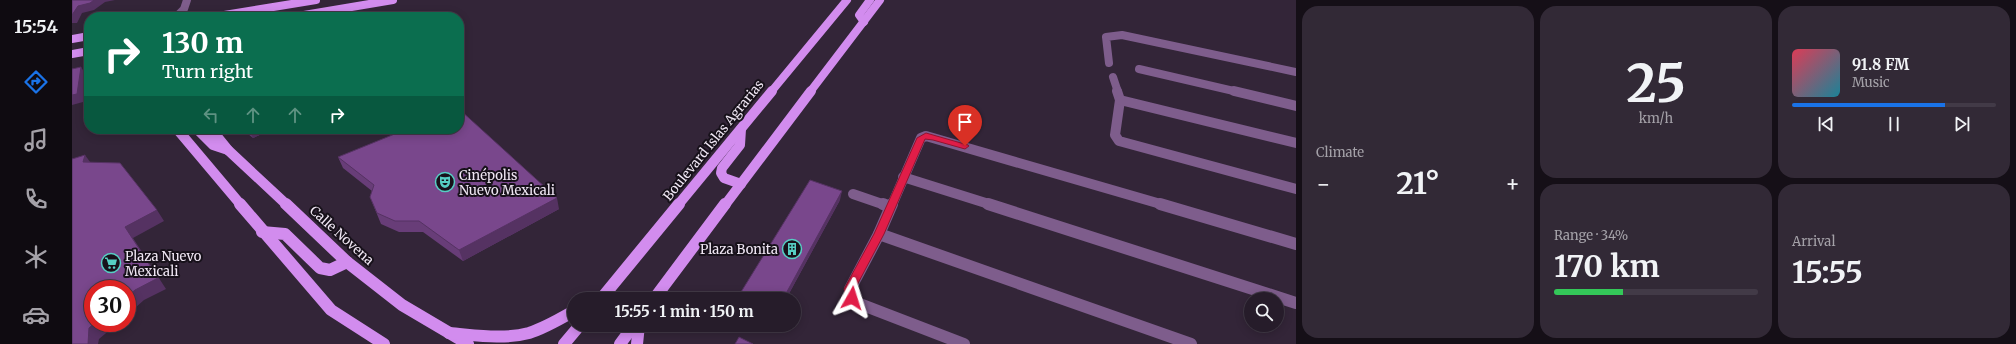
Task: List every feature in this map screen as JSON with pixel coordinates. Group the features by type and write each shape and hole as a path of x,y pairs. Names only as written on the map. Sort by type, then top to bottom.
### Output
{"main road":[{"path":"243,12 316,0"},
{"path":"322,12 393,0"},
{"name":"Boulevard Islas Agrarias","path":"607,292 847,0"},
{"path":"864,22 859,15 870,0"},
{"path":"659,292 880,0"},
{"path":"72,39 84,37"},
{"path":"72,54 84,52"},
{"path":"741,129 740,145 722,168 721,173 724,178 741,184"},
{"path":"181,134 262,232 331,310 384,344"},
{"path":"202,134 213,145 228,150"},
{"name":"Calle Novena","path":"215,134 228,150 347,262 402,305 446,333 468,344"},
{"path":"262,232 278,232 285,234 320,268 330,270 347,262"},
{"path":"446,333 501,336 523,334 541,328 567,315"},
{"path":"564,344 574,332"},
{"path":"620,344 629,332"},
{"path":"637,344 638,332"}],"street":[{"path":"182,12 184,10 187,0"},
{"path":"1109,63 1106,37 1122,35 1296,72"},
{"path":"1139,69 1296,106"},
{"path":"1114,77 1120,100 1115,135 1119,141 1296,189"},
{"path":"1120,100 1296,143"},
{"path":"964,344 860,304 852,298 850,289 879,234 921,138 926,136 1296,244"},
{"path":"903,177 1296,303"},
{"path":"853,194 890,207"},
{"path":"879,234 1191,344"}],"building":[{"path":"72,0 94,0 90,3 78,6 72,15"},
{"path":"81,67 77,94 72,95 72,69"},
{"name":"Cinépolis Nuevo Mexicali","path":"464,114 557,198 459,250 419,221 395,221 377,213 370,197 374,185 338,157 395,134 464,134"},
{"name":"Plaza Nuevo Mexicali","path":"85,155 83,162 120,163 157,210 125,227 158,278 136,289 136,280 84,280 84,332 89,332 88,344 72,344 72,159"},
{"name":"Plaza Bonita","path":"810,180 842,191 787,292 741,292"},
{"path":"739,337 753,344 735,344"}],"place":[{"name":"Cinépolis Nuevo Mexicali","path":"445,182"},
{"name":"Plaza Bonita","path":"792,249"},
{"name":"Plaza Nuevo Mexicali","path":"111,263"}],"route":[{"path":"852,298 850,289 855,277 879,234 921,138 926,136 965,146"}]}
